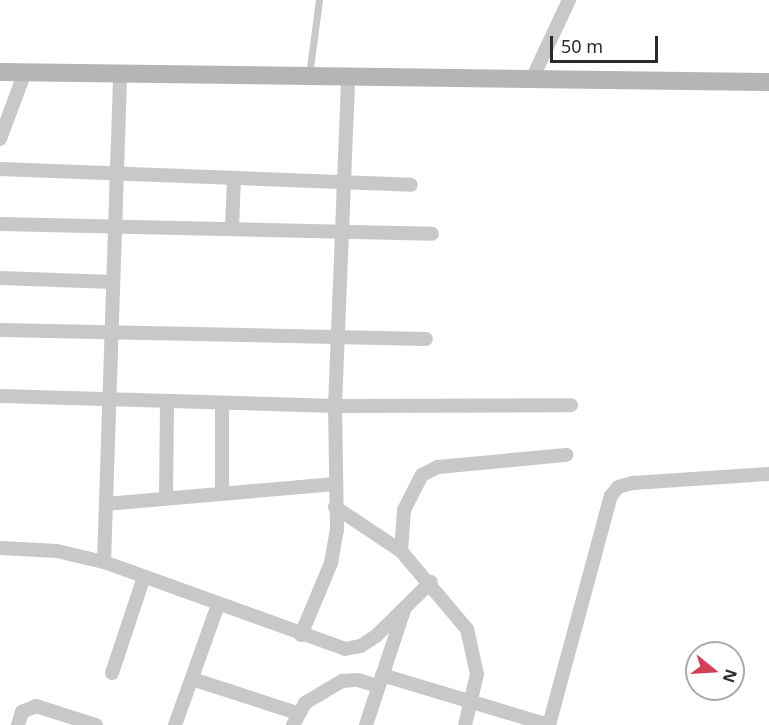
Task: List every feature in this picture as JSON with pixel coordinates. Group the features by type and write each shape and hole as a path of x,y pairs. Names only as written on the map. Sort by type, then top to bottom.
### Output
{"main road":[{"path":"0,72 769,82"}],"street":[{"path":"532,79 569,0"},
{"path":"0,139 25,72"},
{"path":"104,562 120,74"},
{"path":"301,634 331,562 337,530 334,484 335,406 348,77"},
{"path":"0,169 411,184"},
{"path":"232,230 234,178"},
{"path":"0,224 432,234"},
{"path":"0,278 113,282"},
{"path":"0,330 426,339"},
{"path":"0,396 335,406 571,405"},
{"path":"166,498 167,401"},
{"path":"222,403 222,494"},
{"path":"400,551 404,510 422,475 438,467 566,455"},
{"path":"192,679 295,719 315,695 342,681 358,680 380,681 472,703 549,725 604,518 611,496 618,487 769,474"},
{"path":"106,504 334,484"},
{"path":"335,507 400,551 431,582 467,629 476,657 472,703 465,725"},
{"path":"0,548 57,551 104,562 301,634 354,649 376,636 431,582"},
{"path":"112,673 144,577"},
{"path":"175,725 218,605"},
{"path":"366,725 405,608"},
{"path":"18,725 22,712 36,706 96,725"}],"lane":[{"path":"309,77 319,0"}]}
